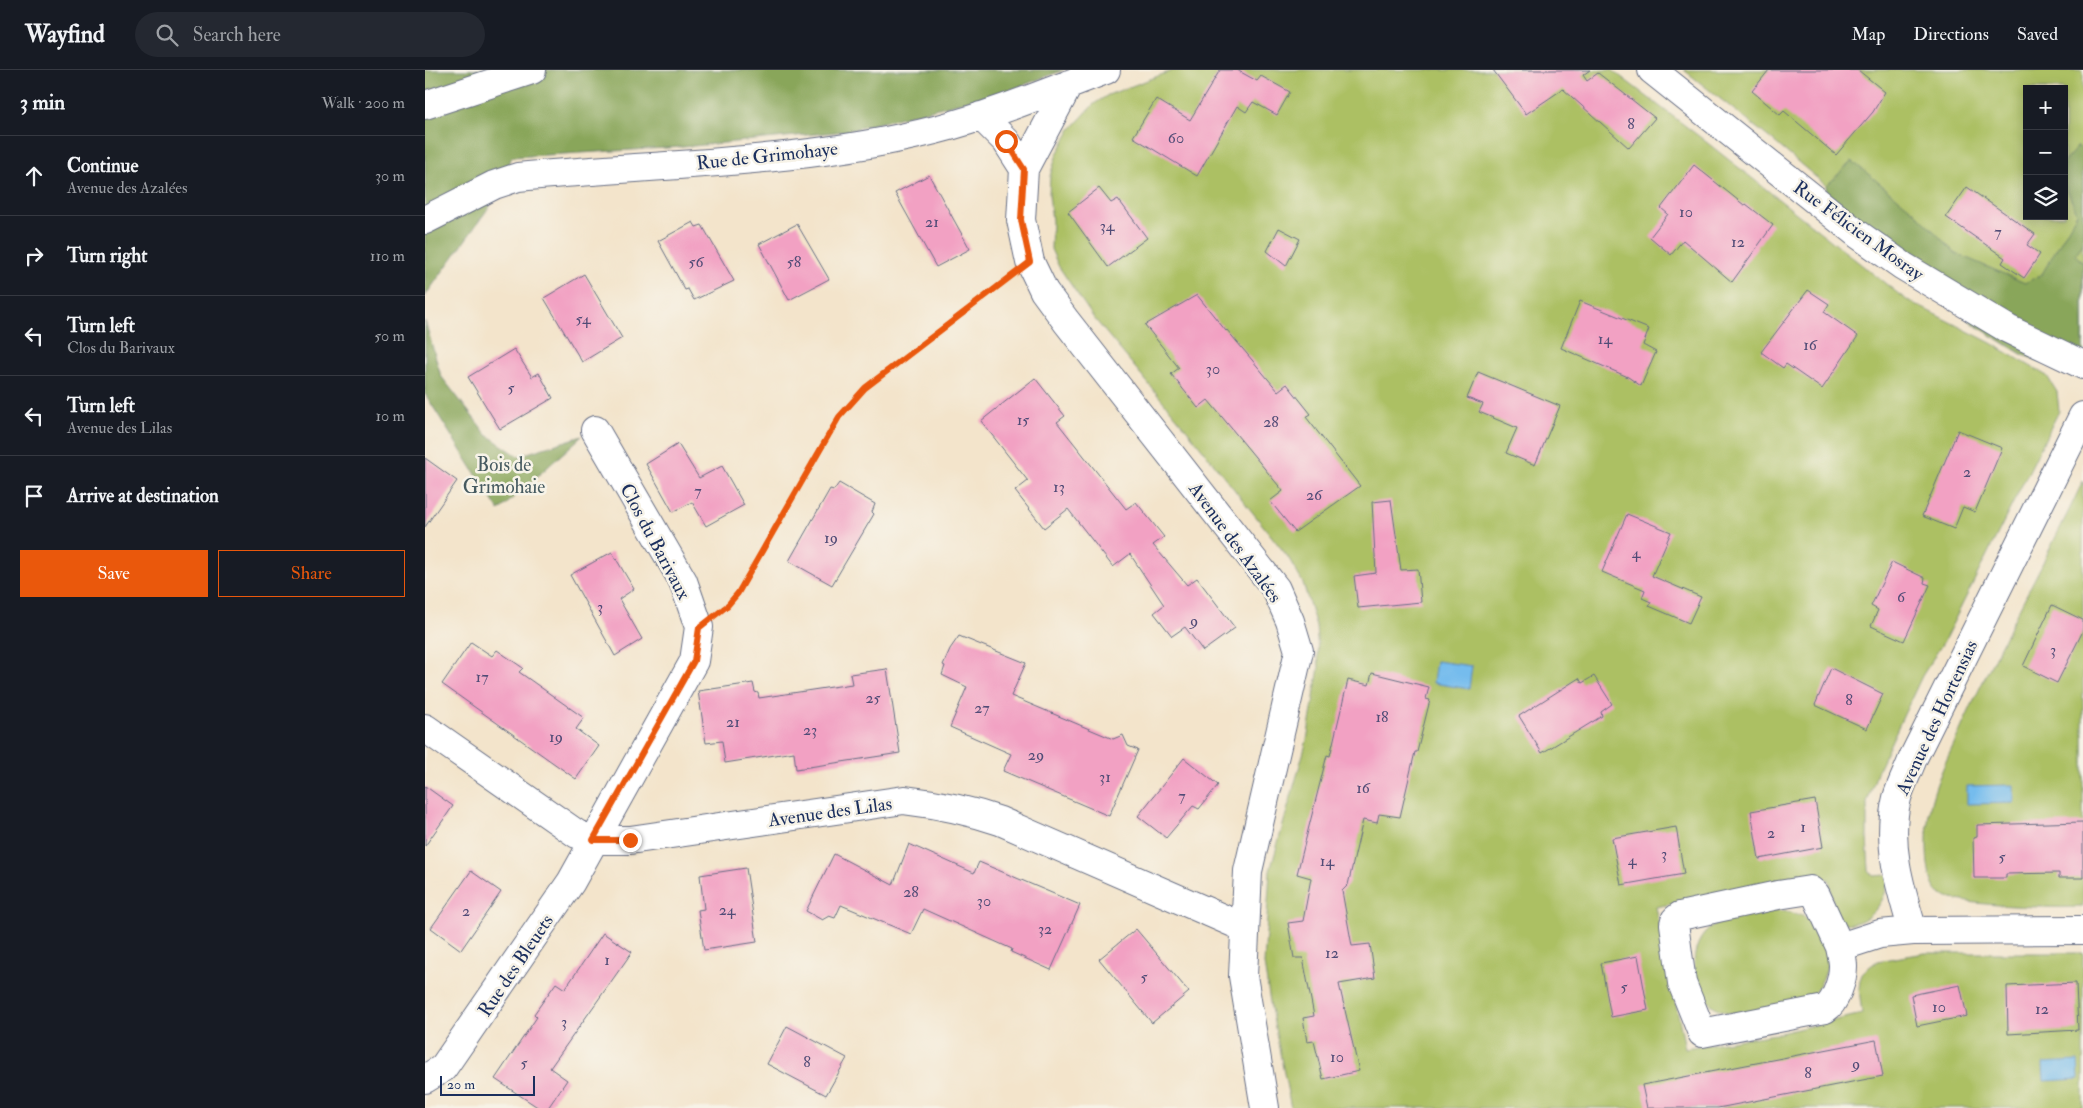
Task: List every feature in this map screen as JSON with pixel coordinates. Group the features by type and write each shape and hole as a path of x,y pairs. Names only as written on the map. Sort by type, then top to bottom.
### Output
{"street":[{"path":"425,105 532,70"},
{"name":"Rue de Grimohaye","path":"425,220 494,185 518,177 788,156 935,130 981,116 1106,70"},
{"name":"Rue Félicien Mosray","path":"1652,70 1859,235 1903,266 2007,329 2083,365"},
{"name":"Avenue des Azalées","path":"1069,84 1024,169 1021,220 1030,262 1044,291 1066,321 1276,589 1290,621 1299,651 1249,871 1243,976 1265,1108"},
{"path":"981,116 1006,141 1024,169"},
{"name":"Avenue des Hortensias","path":"1913,931 1899,886 1895,857 1894,815 1897,797 1913,758 2083,416"},
{"name":"Clos du Barivaux","path":"593,840 694,661 699,628 683,581 595,430"},
{"name":"Avenue des Lilas","path":"425,728 577,834 593,840 630,840 905,800 933,803 965,809 1000,821 1245,928"},
{"name":"Rue des Bleuets","path":"425,1079 443,1068 496,994 571,882 593,840"},
{"path":"1810,890 1816,894 1840,947 1843,976 1831,1006 1825,1009 1701,1033 1682,983 1674,924 1675,920 1680,916 1810,890"},
{"path":"1840,947 1880,934 1913,931 2083,930"}],"path":[{"path":"699,628 727,606 738,593 839,417 865,388 1030,262"}],"green space":[{"path":"425,70 1064,70 1010,90 847,131 683,147 512,157 490,206 425,296"},
{"path":"1174,70 1612,70 1905,299 1991,343 2047,376 2057,392 2059,411 1944,641 1922,676 1878,770 1867,802 1869,870 1874,876 1887,875 1885,893 1881,902 1875,910 1859,922 1850,924 1840,922 1834,907 1829,879 1781,883 1656,907 1685,1048 1776,1034 1862,1014 1859,989 1860,980 1863,972 1877,961 1925,953 2083,953 2083,1108 1291,1108 1264,964 1270,871 1307,740 1319,667 1316,626 1303,583 1288,557 1187,430 1093,317 1059,267 1051,249 1050,176 1057,154 1071,129 1094,104 1108,95"},
{"path":"1684,70 2083,70 2083,343 1830,189"},
{"path":"2078,146 2083,151 2083,244 2075,255 2083,262 2083,377 2023,355 1975,325 1827,202 1826,186 1852,161 1915,212 1955,253 2025,283 2042,274 2077,213 2068,192 2068,157"},
{"name":"Bois de Grimohaie","path":"425,321 441,376 487,435 518,456 582,436 499,511 425,394"},
{"path":"2083,481 2083,907 2009,906 1966,902 1950,898 1940,894 1934,887 1928,864 1928,820 1935,789 1978,691"},
{"path":"1776,910 1807,918 1815,924 1821,933 1829,951 1828,964 1821,983 1808,998 1793,1003 1740,1013 1726,1012 1715,1007 1700,990 1694,966 1695,954 1705,933 1720,922 1738,916"}],"water":[{"path":"1436,661 1472,666 1469,689 1433,683"},
{"path":"2014,785 2014,803 1967,804 1967,786"},
{"path":"2078,1061 2079,1079 2044,1081 2043,1063"}],"building":[{"path":"1220,70 1237,70 1257,81 1261,76 1290,92 1277,115 1253,102 1246,112 1237,106 1197,176 1133,137 1156,99 1190,120"},
{"path":"1493,70 1590,70 1583,75 1587,81 1598,73 1655,118 1629,148 1563,89 1526,114"},
{"path":"1769,70 1858,70 1885,92 1873,112 1836,155 1784,111 1780,115 1752,91"},
{"path":"1694,165 1744,205 1746,204 1773,225 1732,282 1683,240 1671,255 1650,237 1668,214 1661,208"},
{"path":"929,175 970,249 936,267 895,193"},
{"path":"1967,187 2035,234 2027,245 2040,254 2024,278 2002,263 2005,258 1946,217"},
{"path":"1099,188 1111,203 1118,199 1147,238 1108,267 1068,212"},
{"path":"693,222 696,227 702,225 734,281 694,300 688,289 685,290 658,241"},
{"path":"797,224 829,279 789,300 759,244"},
{"path":"1279,228 1300,239 1286,266 1267,251"},
{"path":"584,274 622,338 582,362 544,298"},
{"path":"1808,290 1829,304 1824,312 1858,336 1822,389 1786,364 1783,368 1761,352"},
{"path":"1197,295 1278,391 1287,384 1311,414 1306,417 1360,486 1295,532 1270,501 1283,491 1208,400 1198,408 1171,374 1179,368 1145,325"},
{"path":"1580,301 1649,329 1643,345 1656,352 1641,386 1628,377 1561,348"},
{"path":"514,349 532,377 539,373 553,398 500,429 468,377"},
{"path":"1478,372 1560,406 1535,465 1506,453 1517,428 1479,412 1483,404 1467,398"},
{"path":"1035,378 1065,416 1057,422 1126,509 1136,502 1164,537 1153,545 1187,585 1197,578 1235,628 1203,651 1185,627 1172,636 1154,613 1164,605 1130,554 1113,567 1068,509 1044,528 1015,491 1028,481 981,421"},
{"path":"1958,430 2002,448 1975,512 1963,507 1954,529 1922,516"},
{"path":"678,444 699,478 722,466 744,505 706,526 692,502 673,512 646,464"},
{"path":"425,458 457,481 425,527"},
{"path":"839,483 875,504 872,512 874,514 832,585 789,561 830,489 834,490"},
{"path":"1391,500 1401,570 1418,569 1421,602 1358,608 1354,576 1376,573 1372,502"},
{"path":"1627,514 1671,532 1652,576 1701,597 1689,623 1649,606 1651,602 1642,598 1645,590 1602,572"},
{"path":"612,552 634,589 619,599 642,639 615,656 570,575"},
{"path":"1892,562 1925,578 1924,583 1930,585 1904,641 1871,626 1878,610 1871,606"},
{"path":"2052,605 2083,620 2083,631 2057,683 2023,666"},
{"path":"959,636 1026,663 1011,696 1113,739 1123,735 1128,746 1138,750 1109,816 1003,771 1011,754 950,727 967,687 942,675 945,666 943,665 950,649"},
{"path":"471,642 492,656 497,650 523,668 519,672 584,718 576,729 599,746 576,779 442,684"},
{"path":"1831,668 1883,694 1867,729 1815,705"},
{"path":"887,669 900,753 796,769 794,752 725,763 722,741 706,743 698,691 753,683 759,698 852,684 850,674"},
{"path":"1372,673 1429,687 1426,699 1430,700 1417,752 1415,752 1400,817 1379,814 1377,823 1363,820 1348,885 1342,891 1352,946 1370,944 1375,978 1339,984 1359,1071 1323,1079 1314,1041 1307,1042 1303,1018 1314,1016 1303,958 1294,958 1288,923 1303,921 1311,878 1297,874 1327,755 1330,756 1348,680 1369,685"},
{"path":"1594,676 1612,704 1601,712 1602,716 1542,753 1519,716 1579,678 1582,683"},
{"path":"1184,758 1218,785 1199,809 1193,806 1166,838 1138,816"},
{"path":"425,786 453,806 425,846"},
{"path":"1815,800 1823,847 1759,859 1751,811"},
{"path":"2083,822 2083,878 2059,878 2059,873 2006,874 2006,878 1974,878 1973,838 1977,837 1977,825"},
{"path":"1676,827 1684,874 1621,885 1612,838"},
{"path":"909,844 974,873 979,862 1080,905 1051,970 1011,952 1012,949 923,909 911,934 841,905 835,918 829,916 822,920 806,911 834,854 893,885"},
{"path":"746,868 757,942 704,950 698,910 704,909 700,875"},
{"path":"471,871 501,892 461,950 431,928"},
{"path":"1136,929 1189,992 1152,1023 1099,959"},
{"path":"603,933 632,952 550,1068 567,1080 548,1108 539,1108 495,1079 537,1017 534,1014 556,983 565,989"},
{"path":"1638,956 1648,1010 1611,1017 1601,963"},
{"path":"2076,983 2078,1030 2008,1034 2007,986"},
{"path":"1960,985 1967,1016 1917,1026 1911,995"},
{"path":"787,1026 847,1058 826,1095 767,1064"},
{"path":"1876,1040 1883,1076 1718,1108 1647,1108 1642,1085"}],"route":[{"path":"630,840 593,840 694,661 699,628 727,606 738,593 839,417 865,388 1030,262 1021,220 1024,169 1006,141"}]}
